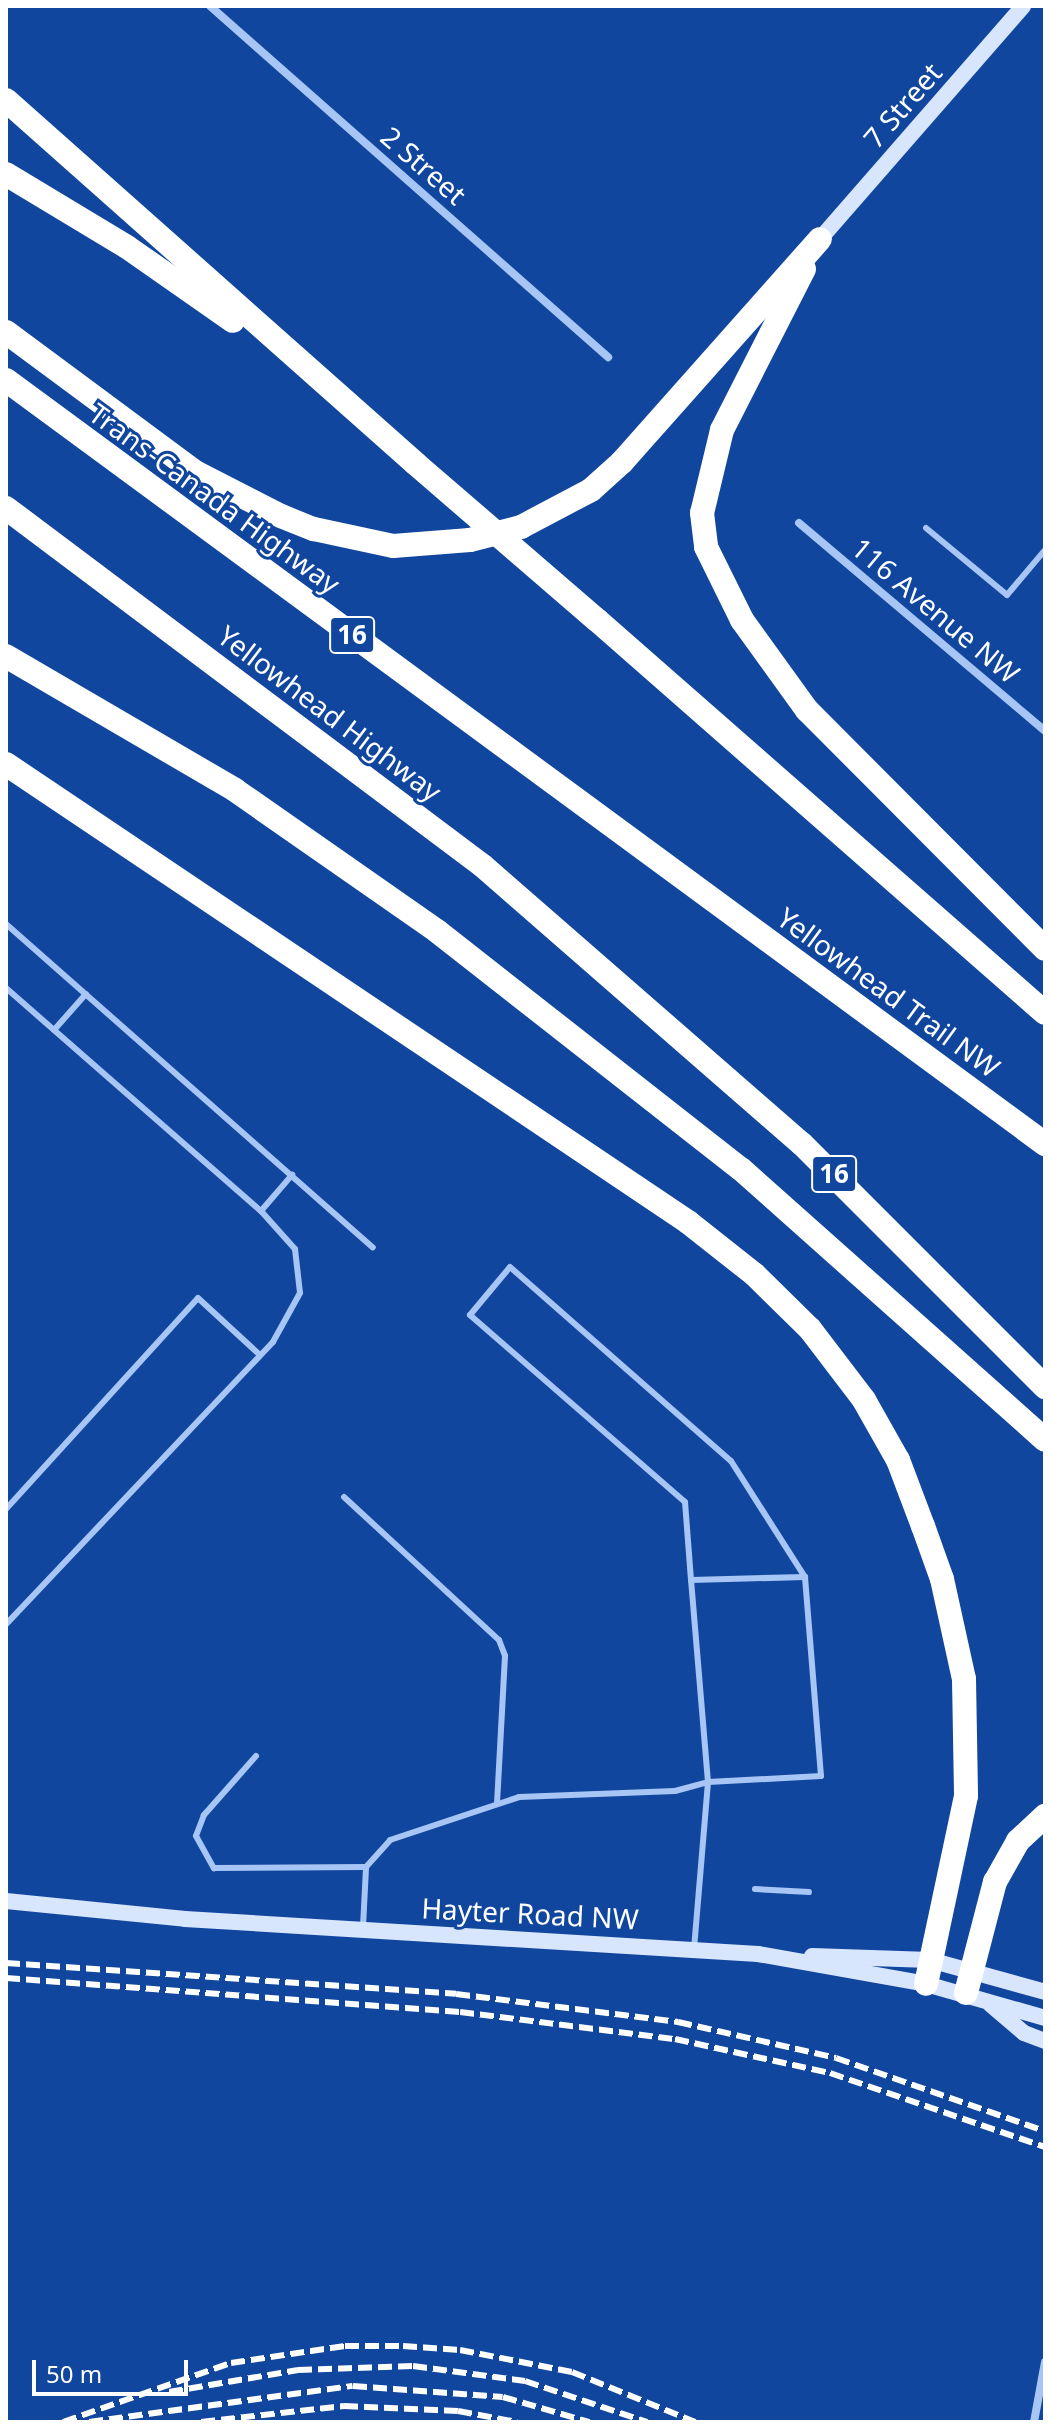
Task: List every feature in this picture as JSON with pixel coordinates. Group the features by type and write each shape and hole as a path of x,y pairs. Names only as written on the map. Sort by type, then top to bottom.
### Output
{"highway":[{"path":"6,100 308,372 597,620 1045,1013"},
{"path":"6,174 127,247 308,372"},
{"path":"6,332 195,472 281,516 314,529 393,546 470,540 534,522 591,490 622,462 820,239"},
{"path":"820,239 722,430 702,513 706,547 742,620 807,710 1045,949"},
{"name":"Trans-Canada Highway","path":"6,380 698,889"},
{"name":"Yellowhead Highway","path":"6,508 483,866 813,1155 1045,1387"},
{"path":"6,656 235,790 437,931 741,1169 1045,1440"},
{"path":"6,764 688,1222 755,1275 810,1329 864,1400 898,1460 942,1579 964,1679 966,1796 928,1972"},
{"name":"Yellowhead Trail NW","path":"698,889 1045,1144"},
{"path":"975,1996 974,1968 995,1882 1018,1841 1045,1816"}],"street":[{"name":"2 Street","path":"210,6 608,357"},
{"name":"7 Street","path":"820,239 1023,6"},
{"name":"116 Avenue NW","path":"799,523 1043,727"},
{"name":"Hayter Road NW","path":"6,1901 363,1929 694,1950 928,1972 975,1996 1045,2018"},
{"path":"783,1957 857,1954 928,1972 974,1968 1045,1992"},
{"path":"975,1996 1024,2033 1045,2041"},
{"path":"1034,2422 1045,2362"}],"lane":[{"path":"926,528 1007,595 1045,550"},
{"path":"6,924 373,1247"},
{"path":"6,988 261,1211 295,1249 300,1293 260,1355 6,1624"},
{"path":"54,1030 86,994"},
{"path":"261,1211 292,1175"},
{"path":"363,1929 366,1867 390,1840 497,1803 519,1797 675,1791 708,1782 821,1776 805,1577 731,1461 510,1267 470,1315 685,1502 708,1782 694,1950"},
{"path":"6,1509 198,1298 260,1355"},
{"path":"344,1497 499,1640 505,1656 497,1803"},
{"path":"691,1580 805,1577"},
{"path":"256,1756 204,1815 196,1836 214,1868 366,1867"},
{"path":"755,1889 809,1892"}],"railway":[{"path":"6,1963 456,1994 678,2022 836,2058 1045,2131"},
{"path":"6,1978 460,2012 675,2039 830,2073 1045,2147"},
{"path":"63,2422 231,2363 345,2346 460,2350 572,2372 695,2422"},
{"path":"169,2392 298,2370 413,2366 525,2381 647,2422"},
{"path":"89,2422 353,2386 503,2397 589,2422"},
{"path":"201,2422 344,2406 458,2411 517,2422"}]}
